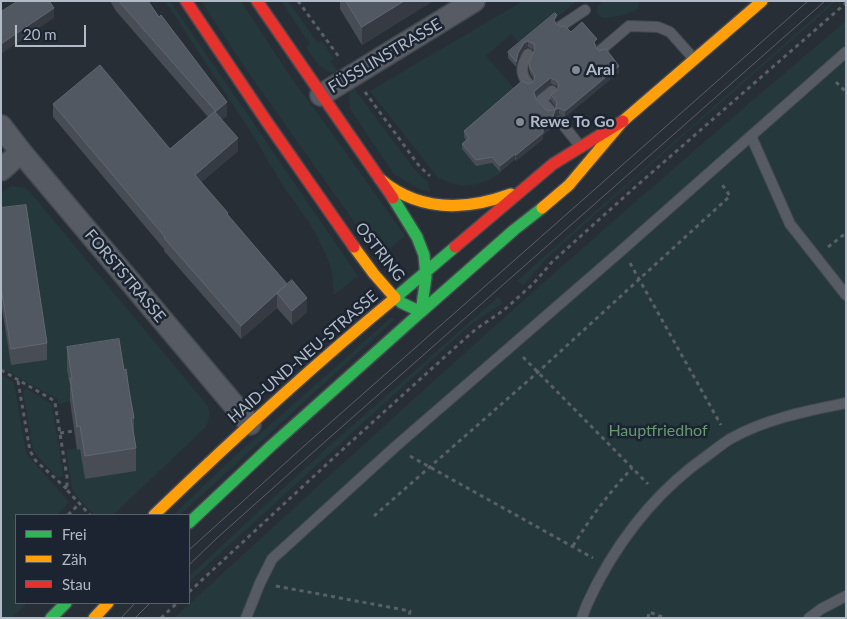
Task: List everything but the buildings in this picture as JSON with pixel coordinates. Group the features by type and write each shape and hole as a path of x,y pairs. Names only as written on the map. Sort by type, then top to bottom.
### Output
{"main road":[{"name":"OSTRING","path":"186,1 371,271 395,298 421,312 426,291 427,272 424,254 415,234 380,179 257,1"},
{"name":"HAID-UND-NEU-STRASSE","path":"190,522 271,446 421,312 514,230 569,185 623,122 760,2"},
{"name":"HAID-UND-NEU-STRASSE","path":"155,514 250,424 351,334 427,272 524,188 553,164 623,122"},
{"path":"380,179 406,197 436,205 454,206 481,203 507,196 524,188"},
{"path":"51,618 65,604"},
{"path":"94,618 107,604"}],"street":[{"name":"FÜSSLINSTRASSE","path":"321,95 474,1"},
{"name":"FORSTSTRASSE","path":"1,126 250,424"},
{"path":"1,170 21,152"}],"lane":[{"path":"561,26 585,10"},
{"path":"601,50 629,26 658,26 670,32 695,60"},
{"path":"246,618 272,559 395,447 846,52"},
{"path":"528,54 522,69 523,78 528,83"},
{"path":"550,110 542,100 552,91"},
{"path":"560,121 581,147"},
{"path":"751,136 790,224 846,295"},
{"path":"582,618 586,606 607,566 632,528 659,496 692,466 729,440 764,424 809,410 846,403"},
{"path":"808,618 821,608 846,596"}],"path":[{"path":"298,1 420,167 434,181 436,205"},
{"path":"190,591 340,451 476,329 504,310 534,284 552,262 633,189 846,3"},
{"path":"374,516 538,372 730,196 711,171"},
{"path":"622,250 729,440"},
{"path":"512,345 659,496"},
{"path":"1,370 52,400 56,406 67,477 67,490"},
{"path":"18,381 30,450 36,461 89,514"},
{"path":"60,433 74,431"},
{"path":"395,447 607,566"},
{"path":"573,546 587,522 632,468"},
{"path":"69,514 79,504"},
{"path":"260,583 410,612 409,618"},
{"path":"161,618 176,604"},
{"path":"648,618 650,612 666,618"}],"green space":[{"path":"165,1 170,1 358,276 334,295 332,271 326,254 310,224 283,186 254,137"},
{"path":"201,1 241,1 290,76 405,236 379,257 243,65"},
{"path":"281,1 288,1 318,43 322,41 334,59 330,61 339,73 328,71 315,61 306,47 310,44"},
{"path":"523,1 577,1 522,46 511,34 486,56 517,92 491,162 501,173 485,181 470,185 455,184 438,178 370,91"},
{"path":"603,1 639,1 639,6 631,12 605,18 599,16 597,11 598,5"},
{"path":"833,1 836,1 546,259 523,286 518,280"},
{"name":"Hauptfriedhof","path":"846,21 846,618 174,618 525,299"},
{"path":"353,87 415,170 428,182 430,192 419,189 394,174 350,109 349,100"},
{"path":"12,186 25,188 30,192 208,406 209,417 205,428 114,514 94,514 72,489 66,450 80,449 72,401 59,404 58,400 54,397 1,368 1,330 5,329 8,345 1,225 1,193"},
{"path":"498,297 503,303 467,328 190,581 190,575 328,447"},
{"path":"392,317 394,320 181,514 174,514 238,453"},
{"path":"1,374 13,382 27,455 69,502 58,514 15,514 15,604 26,604 12,618 1,618"},
{"path":"27,389 52,405 63,473 61,478 57,477 33,450 23,392"}],"tram line":[{"path":"190,549 808,1"},
{"path":"190,564 319,447 825,1"},
{"path":"121,618 134,604"},
{"path":"135,618 149,604"}],"traffic: fast":[{"path":"190,522 271,446 421,312 426,277 424,255 417,237 393,198"},
{"path":"455,247 395,298 421,312 514,230 542,208"},
{"path":"51,618 65,604"}],"traffic: slow":[{"path":"542,208 569,185 623,121 762,1"},
{"path":"380,179 410,198 426,203 443,205 477,203 511,194"},
{"path":"155,514 272,404 395,298 354,247"},
{"path":"94,618 107,604"}],"traffic: jam":[{"path":"186,1 354,247"},
{"path":"257,1 393,198"},
{"path":"455,247 553,164 623,121"}],"place":[{"name":"Aral","path":"576,70"},
{"name":"Rewe To Go","path":"520,122"}]}
